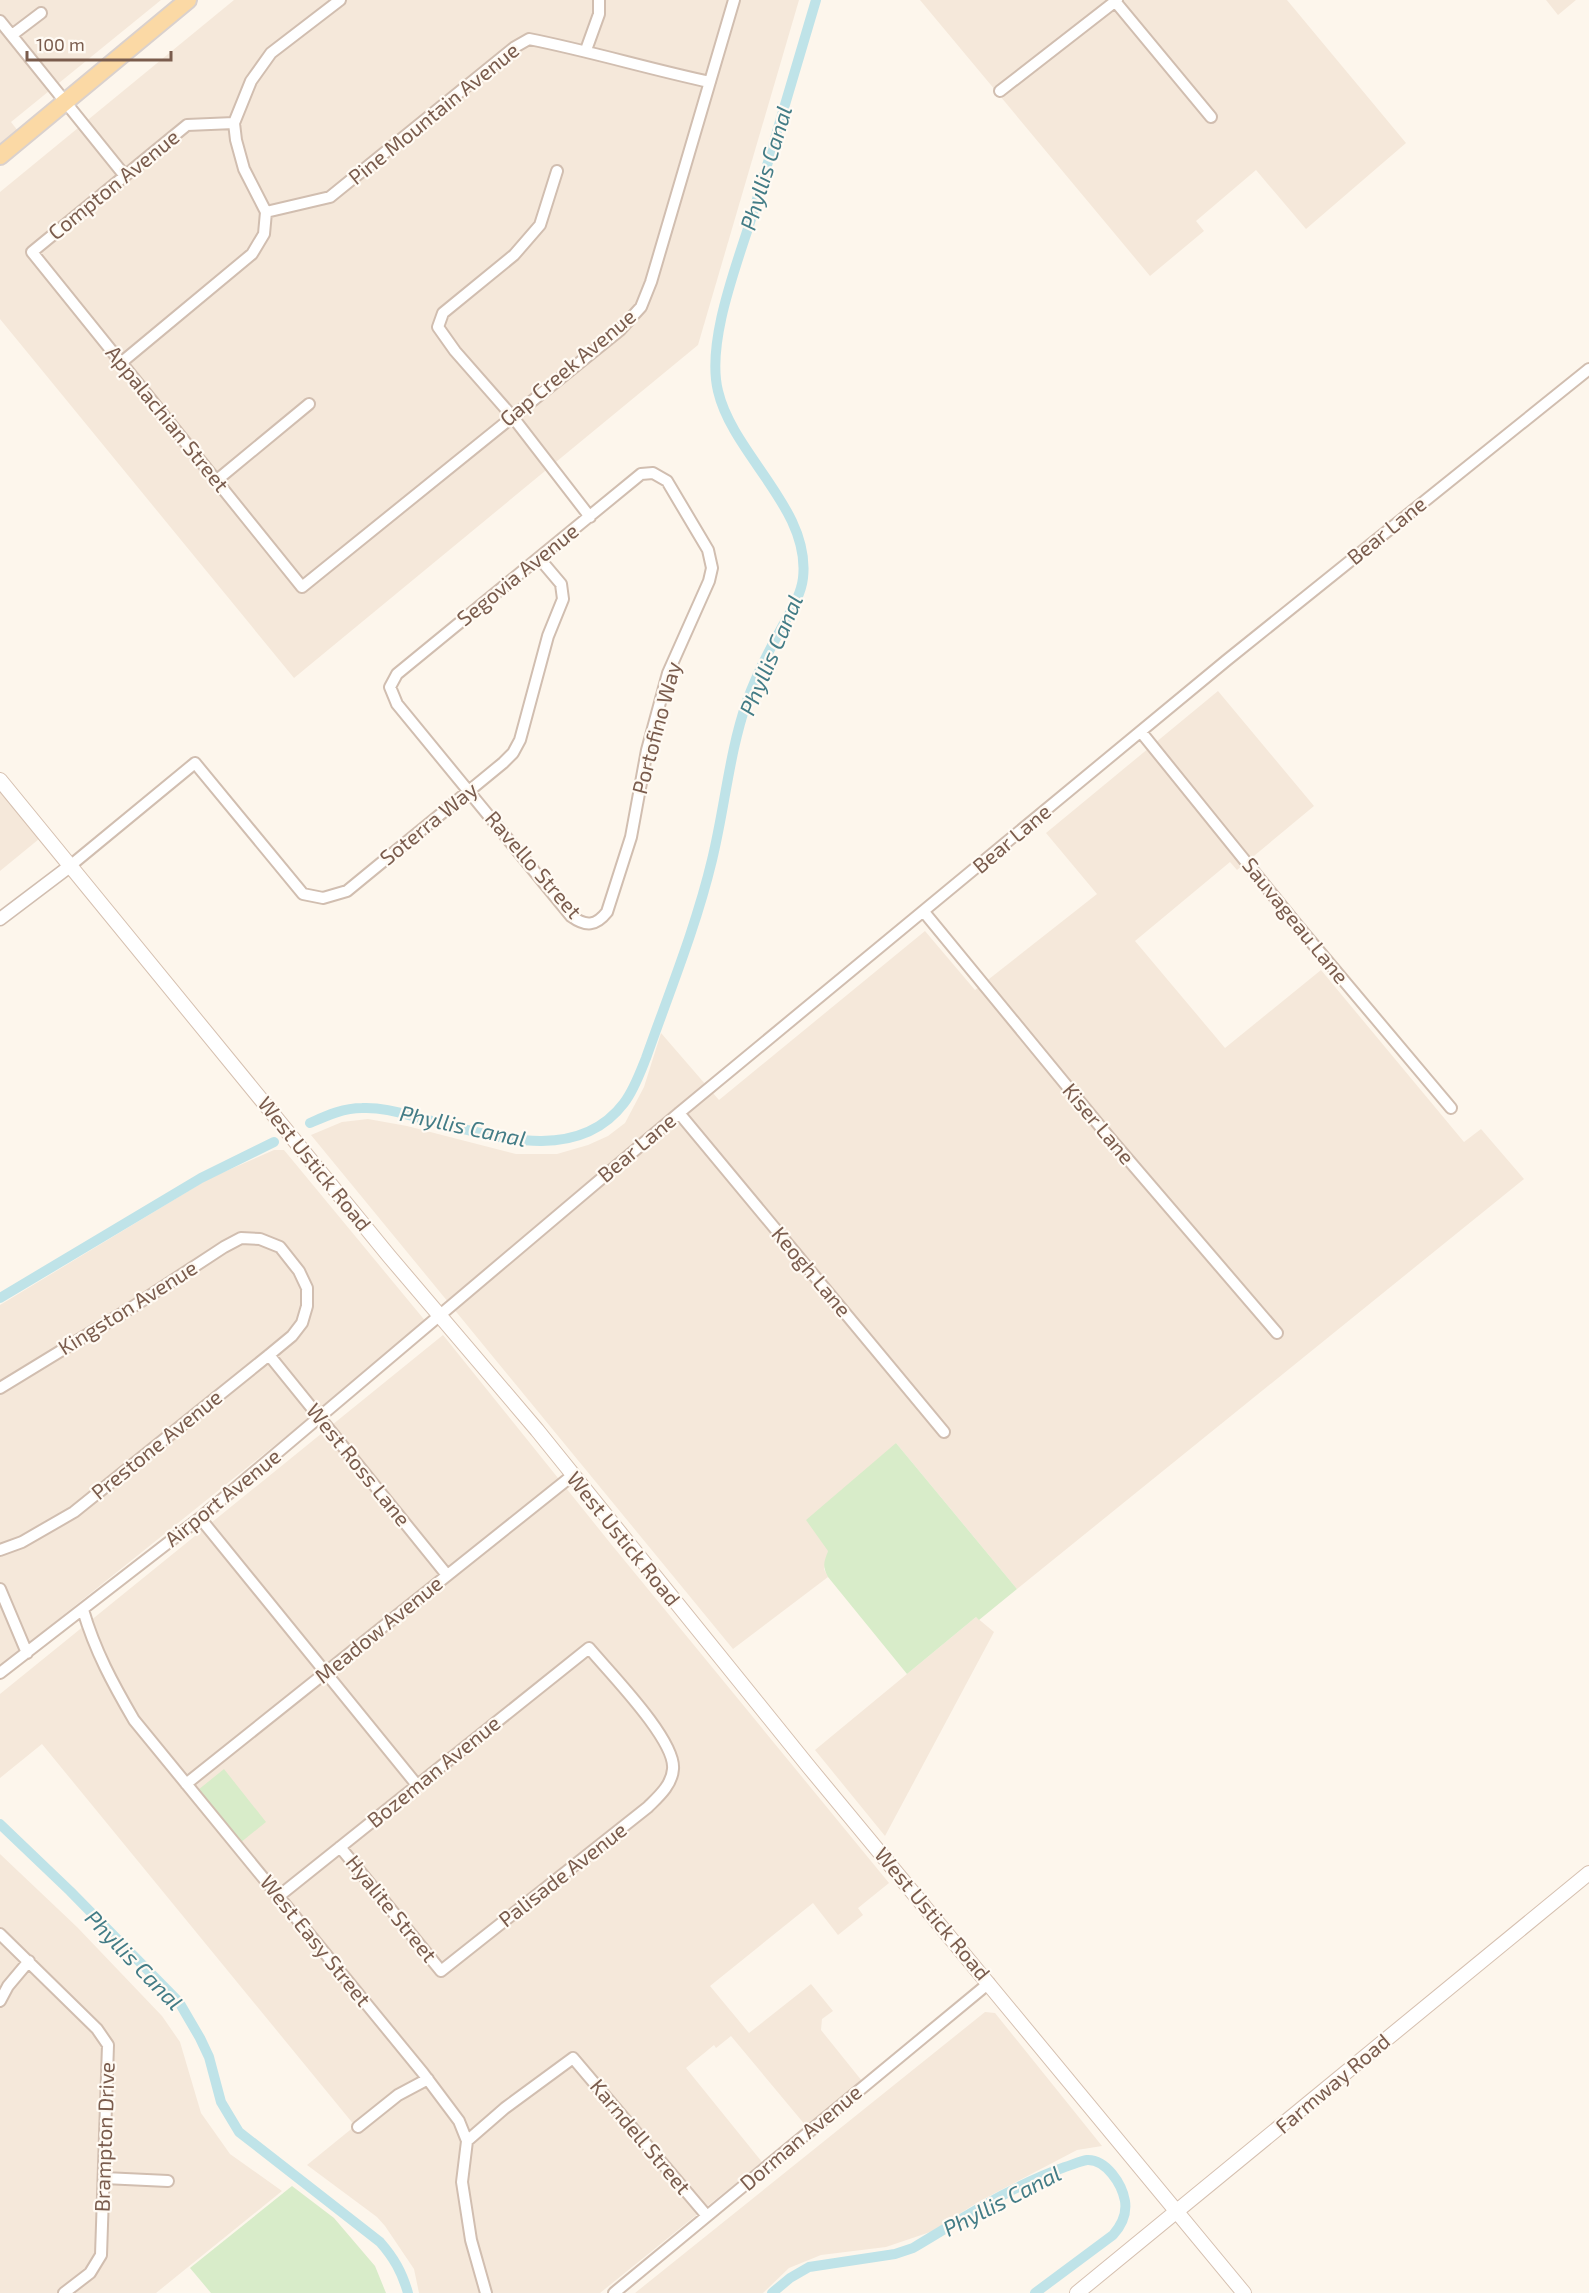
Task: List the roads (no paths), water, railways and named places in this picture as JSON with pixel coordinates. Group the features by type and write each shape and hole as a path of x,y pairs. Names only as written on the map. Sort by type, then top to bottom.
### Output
{"main road":[{"path":"0,156 188,0"},
{"name":"West Ustick Road","path":"0,780 573,1475 809,1767 1244,2293"},
{"name":"Farmway Road","path":"1077,2293 1589,1874"}],"street":[{"path":"122,362 252,254 264,234 266,212 244,169 234,123 251,81 271,53 340,0"},
{"path":"586,50 599,14 599,0"},
{"name":"Gap Creek Avenue","path":"302,587 620,330 641,307 651,282 734,0"},
{"path":"1000,91 1115,1 1211,117"},
{"path":"12,35 41,13"},
{"path":"0,21 67,101 125,176"},
{"name":"Pine Mountain Avenue","path":"266,212 330,197 515,47 529,39 586,50 645,68 710,82"},
{"name":"Compton Avenue","path":"32,252 187,125 234,123"},
{"path":"557,171 540,225 514,255 443,313 438,327 455,351 512,416 591,517"},
{"name":"Appalachian Street","path":"32,252 302,587"},
{"name":"Bear Lane","path":"440,1315 679,1113 1227,660 1589,369"},
{"path":"217,480 309,404"},
{"name":"Segovia Avenue","path":"390,687 397,674 641,474 653,473"},
{"name":"Portofino Way","path":"590,925 600,921 607,912 631,837 647,750 668,673 709,581 712,568 708,550 667,481 653,473"},
{"name":"Soterra Way","path":"70,866 195,763 303,894 323,898 347,891 471,792 508,758 520,740 548,636 563,599 561,584 539,558"},
{"name":"Ravello Street","path":"390,687 397,704 571,916 580,923 590,925"},
{"name":"Sauvageau Lane","path":"1142,732 1297,925 1450,1108"},
{"path":"0,919 70,866"},
{"name":"Kiser Lane","path":"924,912 1108,1136 1276,1333"},
{"name":"Keogh Lane","path":"679,1113 944,1432"},
{"name":"Kingston Avenue","path":"0,1388 241,1238 260,1239 280,1247 299,1270 308,1288 307,1306 302,1323"},
{"name":"Airport Avenue","path":"0,1673 200,1518 440,1315"},
{"name":"Prestone Avenue","path":"0,1550 22,1542 74,1512 292,1336 302,1323"},
{"name":"West Ross Lane","path":"269,1355 447,1575"},
{"name":"Meadow Avenue","path":"186,1784 573,1475"},
{"path":"200,1518 417,1785"},
{"path":"0,1589 27,1653"},
{"name":"West Easy Street","path":"83,1610 92,1642 108,1677 134,1720 428,2079 459,2121 467,2141"},
{"name":"Palisade Avenue","path":"441,1971 648,1808 666,1788 673,1769 672,1759 661,1735 589,1648"},
{"name":"Bozeman Avenue","path":"279,1896 589,1648"},
{"name":"Hyalite Street","path":"340,1847 441,1971"},
{"name":"Brampton Drive","path":"0,1934 97,2029 108,2045 101,2255 90,2272 64,2293"},
{"path":"0,2001 8,1986 29,1961"},
{"name":"Dorman Avenue","path":"614,2293 988,1983"},
{"name":"Karndell Street","path":"467,2141 505,2108 573,2058 707,2216"},
{"path":"358,2127 398,2095 428,2079"},
{"path":"467,2141 462,2182 471,2240 486,2293"},
{"path":"104,2178 168,2181"}],"waterway":[{"name":"Phyllis Canal","path":"310,1123 348,1109 377,1108 500,1137 555,1140 580,1135 604,1123 631,1093 682,960 706,885 731,760 747,701 762,664 802,585 802,553 795,529 784,505 726,415 718,391 715,371 720,327 731,280 816,0"},
{"name":"Phyllis Canal","path":"0,1298 201,1178 274,1142"},
{"name":"Phyllis Canal","path":"0,1824 70,1891 179,2002 209,2057 221,2102 239,2132 380,2242 397,2266 408,2293"},
{"name":"Phyllis Canal","path":"772,2293 790,2278 809,2267 895,2254 913,2248 987,2204 1045,2175 1087,2160 1101,2164 1117,2180 1123,2194 1125,2211 1121,2224 1113,2235 1035,2293"}]}
